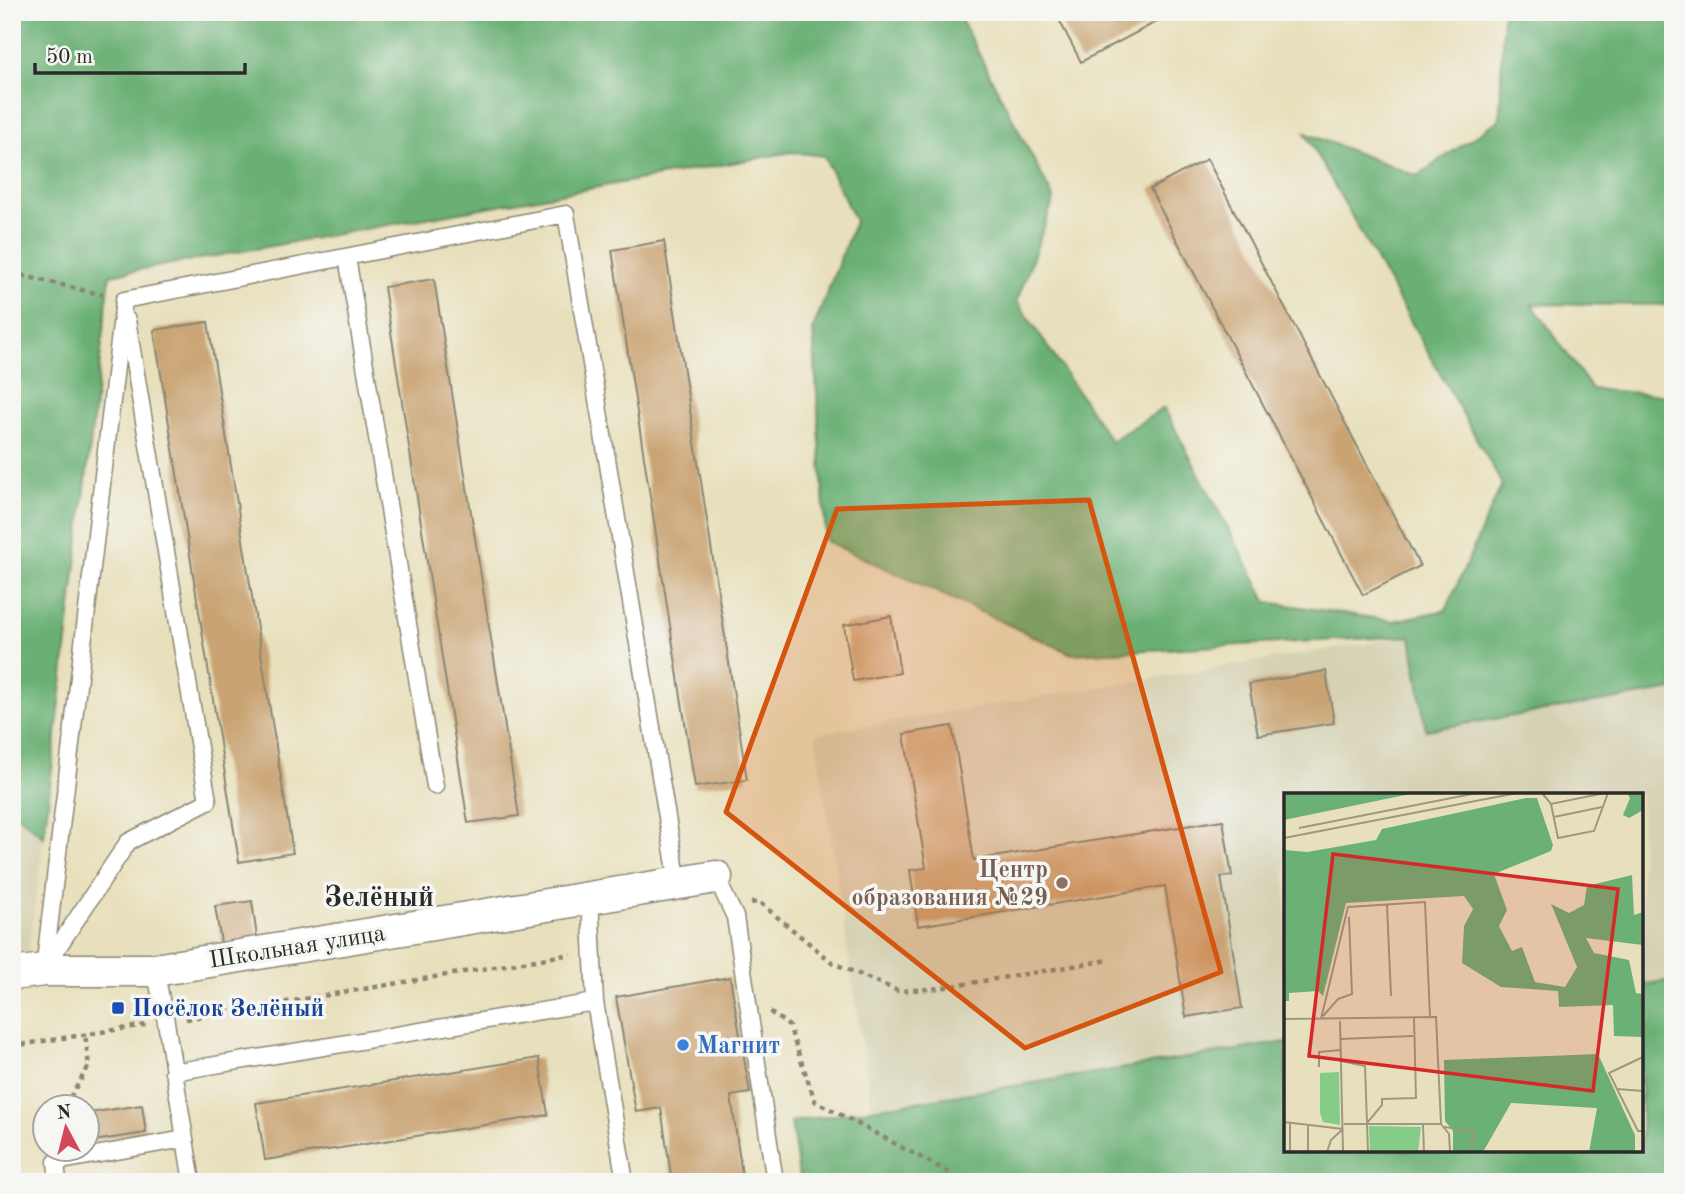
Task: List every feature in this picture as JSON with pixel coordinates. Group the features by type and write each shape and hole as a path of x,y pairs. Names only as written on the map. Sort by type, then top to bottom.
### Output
{"street":[{"name":"Школьная улица","path":"12,974 44,970 155,970 678,883 722,891"}],"lane":[{"path":"124,300 566,214 678,883"},
{"path":"346,257 435,786"},
{"path":"44,970 128,842 208,801 124,300"},
{"path":"44,970 124,300"},
{"path":"722,891 735,917 775,1182"},
{"path":"590,898 595,1002 625,1182"},
{"path":"155,970 166,1022 191,1182"},
{"path":"173,1072 595,1002"},
{"path":"58,1182 55,1162 184,1139"}],"path":[{"path":"12,273 124,300"},
{"path":"722,891 759,902 833,963 898,991 941,988 1109,960"},
{"path":"12,1046 593,951"},
{"path":"747,995 789,1026 816,1101 952,1174 954,1182"},
{"path":"74,1092 89,1066 85,1034"}],"highlighted area":[{"path":"1089,500 1221,972 1025,1048 726,812 837,509"}],"shaded area":[{"name":"Центр образования №29","path":"1412,636 1426,730 1673,690 1673,980 1643,985 1643,793 1284,793 1284,1042 872,1108 815,734"},
{"path":"12,810 44,837 28,952 12,954"}],"green space":[{"path":"12,12 957,12 1054,199 1017,301 1111,441 1164,408 1267,602 1394,621 1446,610 1502,484 1305,133 1417,176 1500,119 1503,12 1673,12 1673,305 1532,304 1592,389 1673,396 1673,690 1426,730 1411,636 1072,654 826,541 813,329 855,221 824,156 792,152 110,275 44,837 12,810"},
{"path":"1673,980 1673,1182 800,1182 791,1122 1284,1042 1284,1152 1643,1152 1643,985"}],"building":[{"path":"1055,12 1175,12 1081,62"},
{"path":"1207,159 1420,566 1363,595 1150,189"},
{"path":"664,241 747,780 695,787 612,250"},
{"path":"434,279 519,816 468,823 384,287"},
{"path":"208,322 293,853 239,862 154,330"},
{"path":"891,616 900,673 853,681 844,625"},
{"path":"1326,671 1334,723 1258,735 1249,684"},
{"path":"952,726 974,860 1223,820 1232,876 1221,877 1242,1008 1186,1017 1165,886 918,926 910,870 926,868 904,734"},
{"path":"252,901 257,938 221,943 215,906"},
{"name":"Магнит","path":"730,977 750,1093 731,1096 743,1182 672,1182 661,1108 636,1112 616,997"},
{"path":"539,1058 548,1115 265,1160 256,1103"},
{"path":"142,1105 146,1133 102,1140 102,1111"}],"place":[{"name":"Центр образования №29","path":"1062,883"},
{"name":"Посёлок Зелёный","path":"118,1008"},
{"name":"Магнит","path":"683,1045"}],"district":[{"name":"Зелёный","path":"379,896"}]}
